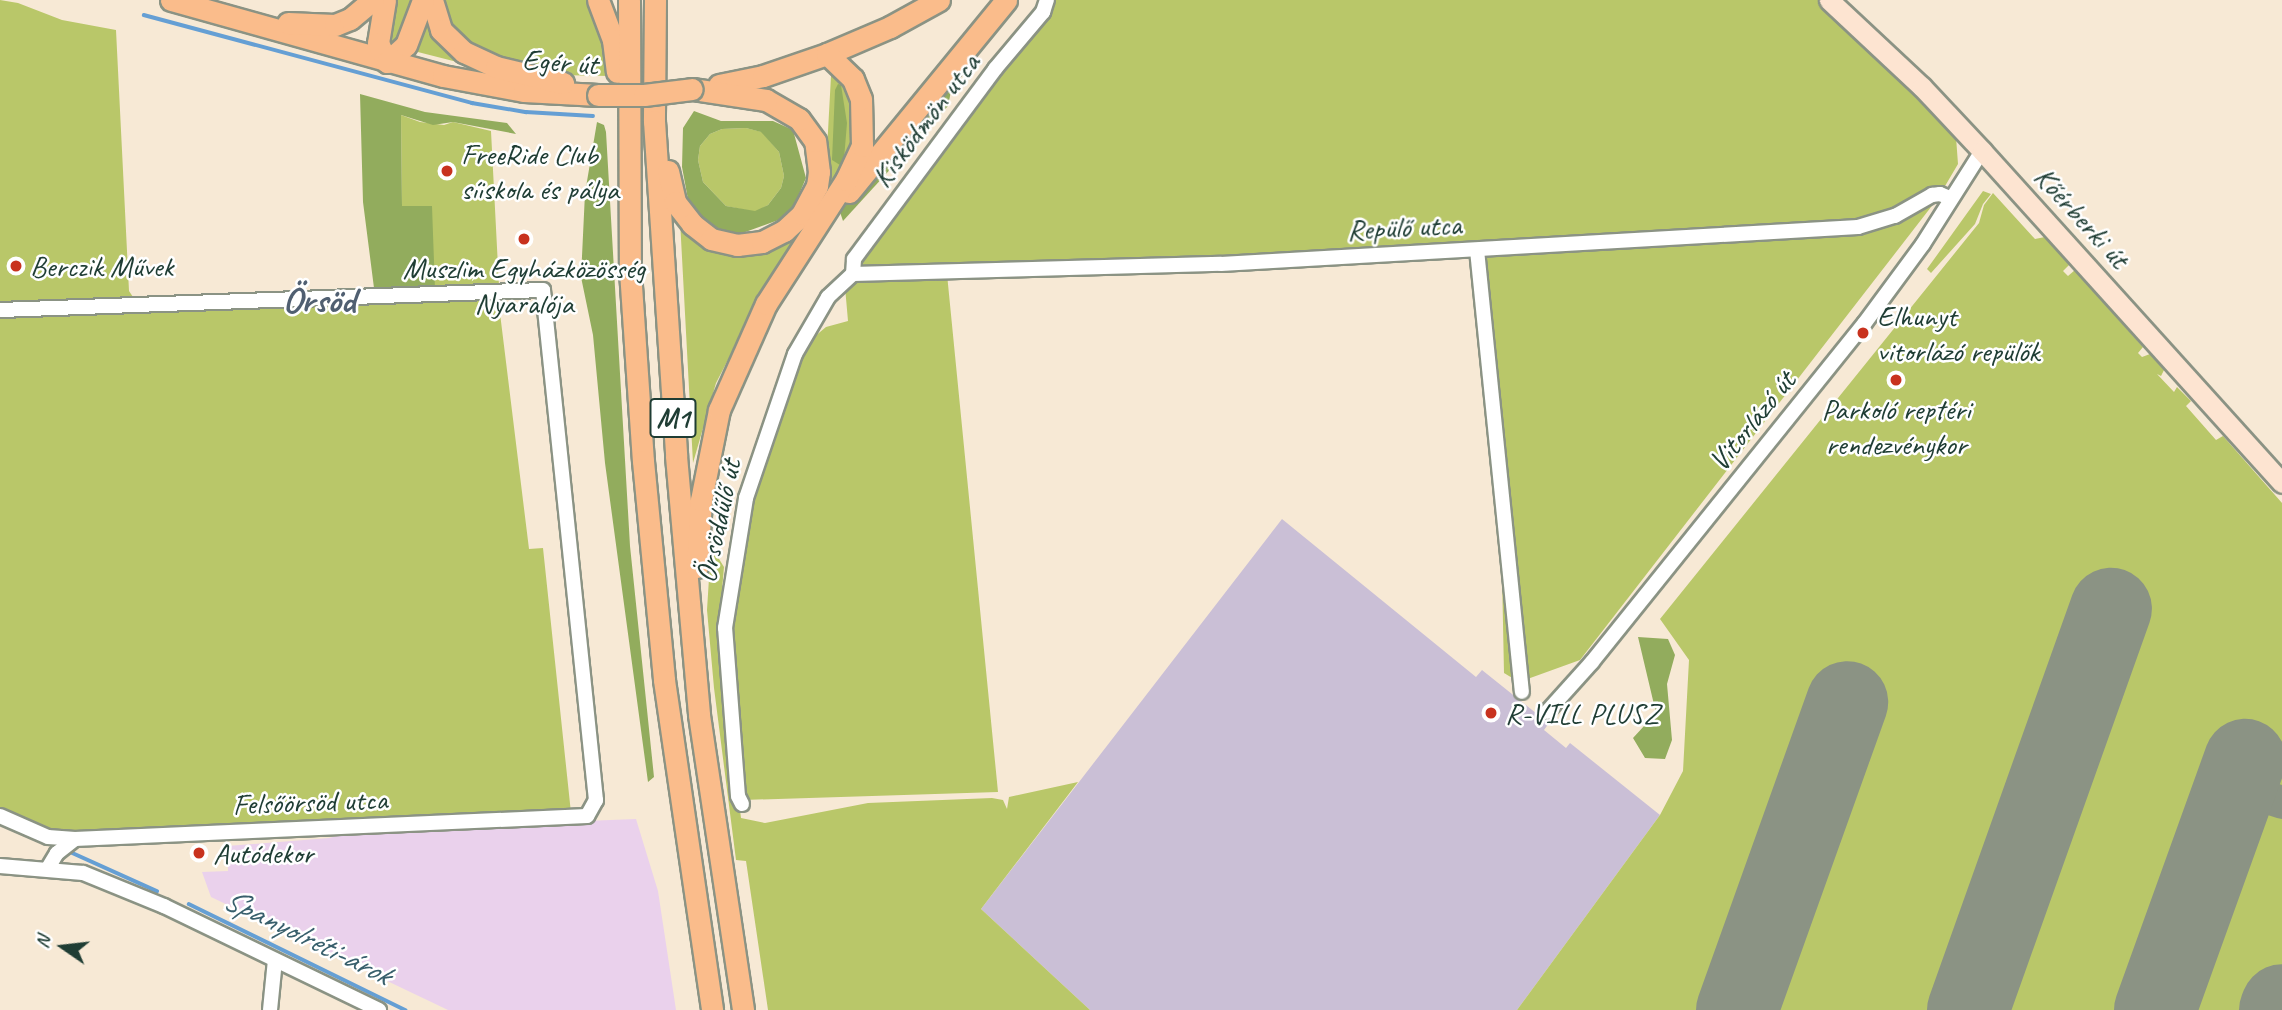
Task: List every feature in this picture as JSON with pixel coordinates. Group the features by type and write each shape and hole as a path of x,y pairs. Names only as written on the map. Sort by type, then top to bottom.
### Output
{"main road":[{"name":"Egér út","path":"171,0 387,62 524,91 598,95 644,95 763,76 827,54 890,27 939,0"},
{"path":"252,23 269,19 315,26 335,25 350,19 373,0"},
{"path":"385,0 378,43 387,62 406,46 423,0"},
{"path":"432,0 441,30 464,52 496,67 598,95"},
{"path":"598,0 616,54 619,137 628,182"},
{"name":"M1","path":"629,0 630,271 642,447 662,666 712,1010"},
{"name":"M1","path":"655,0 654,121 676,456 699,715 743,1010"},
{"path":"805,245 1006,0"},
{"path":"699,715 705,669 696,566 701,500 719,410 755,325 855,161 864,129 861,99 853,79 827,54"},
{"path":"654,121 663,142 675,202 702,233 723,243 737,245 762,242 784,231 802,214 817,186 818,160 807,128 790,112 766,100 692,89"}],"street":[{"name":"Kisködmön utca","path":"853,274 854,259 995,69 1043,12 1047,0"},
{"name":"Kőérberki út","path":"1829,0 1922,87 2282,483"},
{"name":"Vitorlázó út","path":"1547,712 1592,662 1864,324 1923,244 1982,151"},
{"name":"Repülő utca","path":"853,274 1221,264 1858,227 1895,216 1931,195 1940,194 1950,198"},
{"path":"1478,250 1522,692"},
{"name":"Örsöddűlő út","path":"742,804 738,796 725,628 746,498 795,354 828,297 853,274"},
{"name":"Felsőörsöd utca","path":"0,310 543,290 596,800 587,816 71,841 48,837 0,816"},
{"path":"48,868 57,853 71,841"},
{"path":"0,866 83,873 164,906 379,1010"},
{"path":"270,1010 275,960"}],"shaded area":[{"path":"1282,519 1476,677 1482,670 1549,723 1544,730 1566,748 1570,743 1660,815 1517,1010 1090,1010 981,909"},
{"path":"636,819 658,891 676,1010 448,1010 211,897 202,872 228,871 227,846 329,838 361,830"}],"green space":[{"path":"0,0 18,3 62,20 116,30 129,291 141,309 498,297 529,549 543,548 571,813 75,832 59,843 0,819"},
{"path":"395,0 413,0 395,42 389,40"},
{"path":"437,0 590,0 609,52 610,76 558,75 497,58 473,47 446,25"},
{"path":"1047,0 1829,0 1956,137 1958,164 1938,198 1580,660 1519,682 1504,673 1500,475 1477,250 947,274 998,792 743,800 726,624 739,534 801,348 826,327 848,321 845,287 852,266"},
{"path":"426,8 466,62 465,64 410,50"},
{"path":"835,74 841,78 856,119 850,157 766,286 716,383 693,463 680,220 714,245 785,242 826,168 831,76"},
{"path":"838,84 841,85 847,123 844,159 840,165 832,160 835,90"},
{"path":"947,84 952,86 948,106 843,221 840,212"},
{"path":"360,94 425,112 507,123 516,134 453,122 433,125 401,115 402,206 432,206 435,289 374,288 363,202"},
{"path":"694,111 721,121 773,121 793,130 806,178 794,206 784,218 737,235 718,230 689,205 682,167 683,128","holes":["746,128 761,132 779,152 784,176 781,188 768,205 755,211 726,206 703,182 698,160 700,146 710,134 722,129"]},
{"name":"FreeRide Club síiskola és pálya","path":"401,115 420,122 444,125 453,122 491,131 499,286 435,289 402,207"},
{"path":"597,122 604,125 606,132 630,546 654,777 648,782 605,463 593,335 581,277 585,193"},
{"path":"746,128 762,132 779,152 784,176 781,188 768,205 755,212 726,206 703,182 698,160 700,146 710,134 722,129"},
{"path":"1983,191 1991,194 1983,204 1975,224 1931,273 1927,269"},
{"path":"1993,193 2035,239 2045,237 2070,264 2063,271 2068,276 2075,270 2143,347 2138,353 2142,357 2150,354 2164,370 2161,376 2157,374 2174,392 2177,387 2191,401 2186,406 2216,440 2223,436 2282,503 2282,1010 1517,1010 1660,815 1683,771 1689,660 1660,619 1979,223 1984,205"},
{"path":"711,546 724,567 719,625 741,818 765,823 868,803 992,798 1003,800 1007,809 1009,797 1078,782 981,909 1090,1010 768,1010 746,861 736,860 714,688 707,610"},
{"path":"1638,637 1668,639 1675,655 1667,684 1672,740 1665,759 1645,758 1633,738 1656,713"}],"waterway":[{"path":"144,15 472,103 526,112 593,116"},
{"name":"Spanyolréti-árok","path":"66,850 157,891"},
{"name":"Spanyolréti-árok","path":"189,904 405,1010"}],"taxiway":[{"path":"2236,787 2282,802"}],"runway":[{"path":"1968,1010 2111,609"},
{"path":"1737,1010 1847,702"},
{"path":"2155,1010 2245,760"},
{"path":"2280,1010 2282,1005"}],"place":[{"name":"FreeRide Club síiskola és pálya","path":"447,171"},
{"name":"Muszlim Egyházközösség Nyaralója","path":"524,239"},
{"name":"Berczik Művek","path":"16,266"},
{"name":"Elhunyt vitorlázó repülők","path":"1863,333"},
{"name":"Parkoló reptéri rendezvénykor","path":"1896,380"},
{"name":"R-VILL PLUSZ","path":"1491,713"},
{"name":"Autódekor","path":"199,853"}],"district":[{"name":"Örsöd","path":"319,300"}]}
